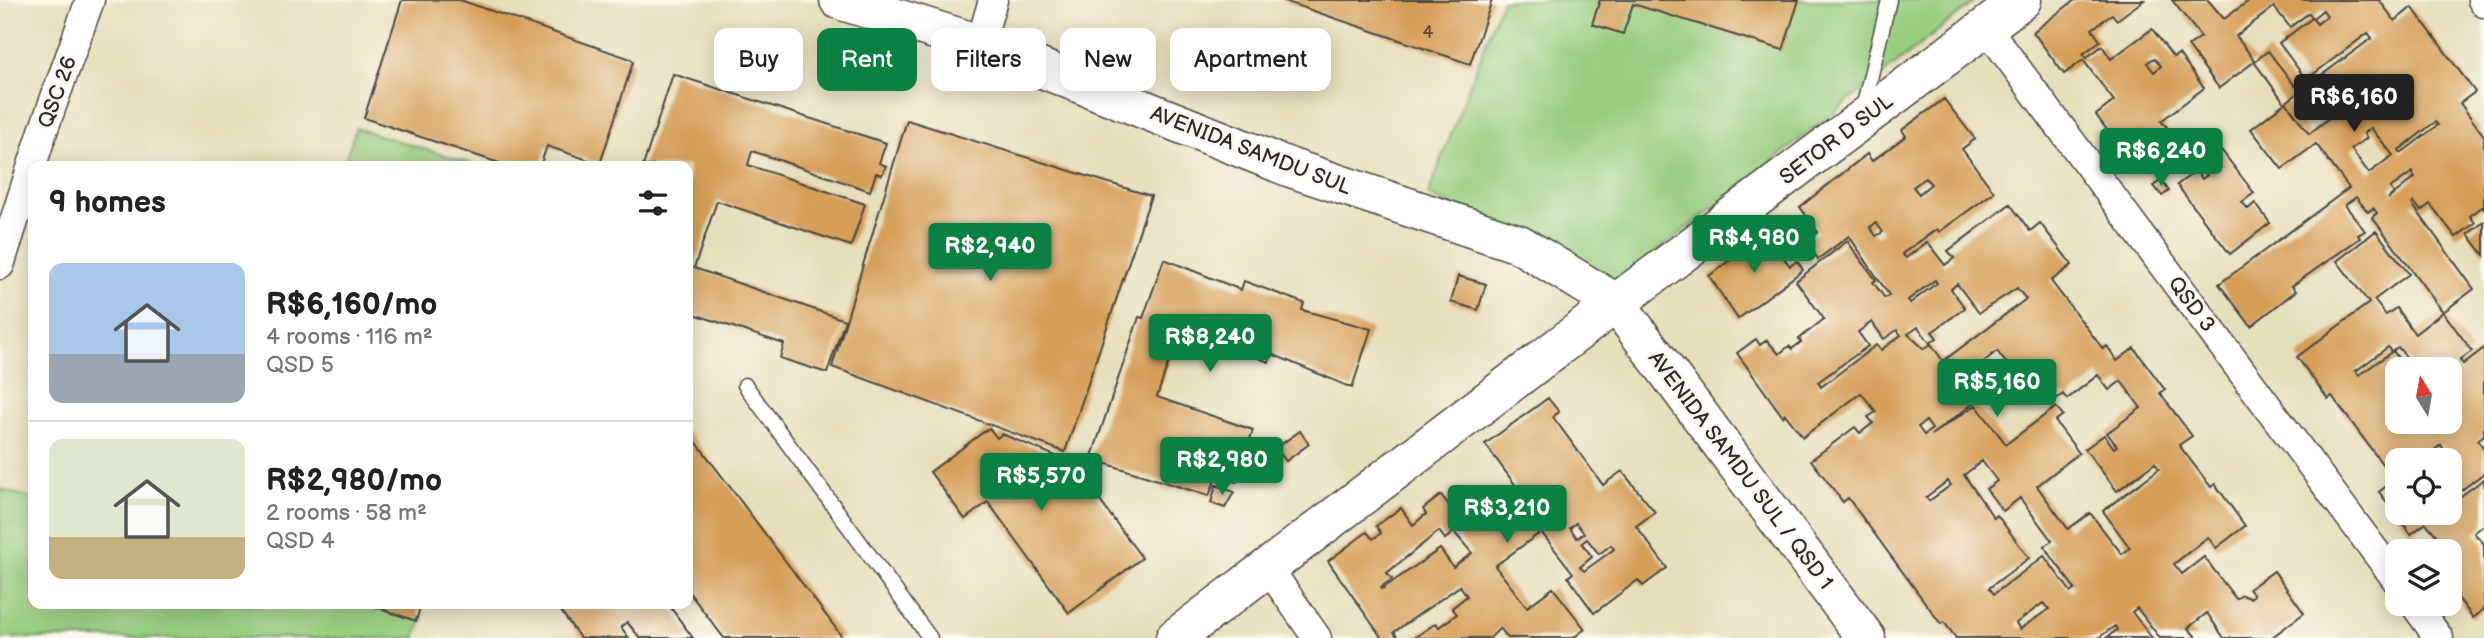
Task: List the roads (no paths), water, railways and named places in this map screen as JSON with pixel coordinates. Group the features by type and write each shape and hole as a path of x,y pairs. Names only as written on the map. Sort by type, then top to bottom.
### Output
{"main road":[{"name":"AVENIDA SAMDU SUL","path":"839,0 871,7 933,28"},
{"name":"SETOR D SUL","path":"1175,638 1616,303 2022,0"},
{"name":"AVENIDA SAMDU SUL","path":"1046,70 1290,168 1519,244 1616,303"},
{"name":"AVENIDA SAMDU SUL / QSD 1","path":"1616,303 1866,638"}],"street":[{"name":"QSC 26","path":"33,161 90,0"},
{"path":"985,28 993,0"},
{"name":"QSD 3","path":"1986,27 2385,564"},
{"name":"QSC 26","path":"0,265 28,178"},
{"path":"1269,569 1317,638"},
{"path":"2423,616 2439,638"}],"lane":[{"path":"1860,121 1889,0"},
{"path":"745,385 930,638"}]}
